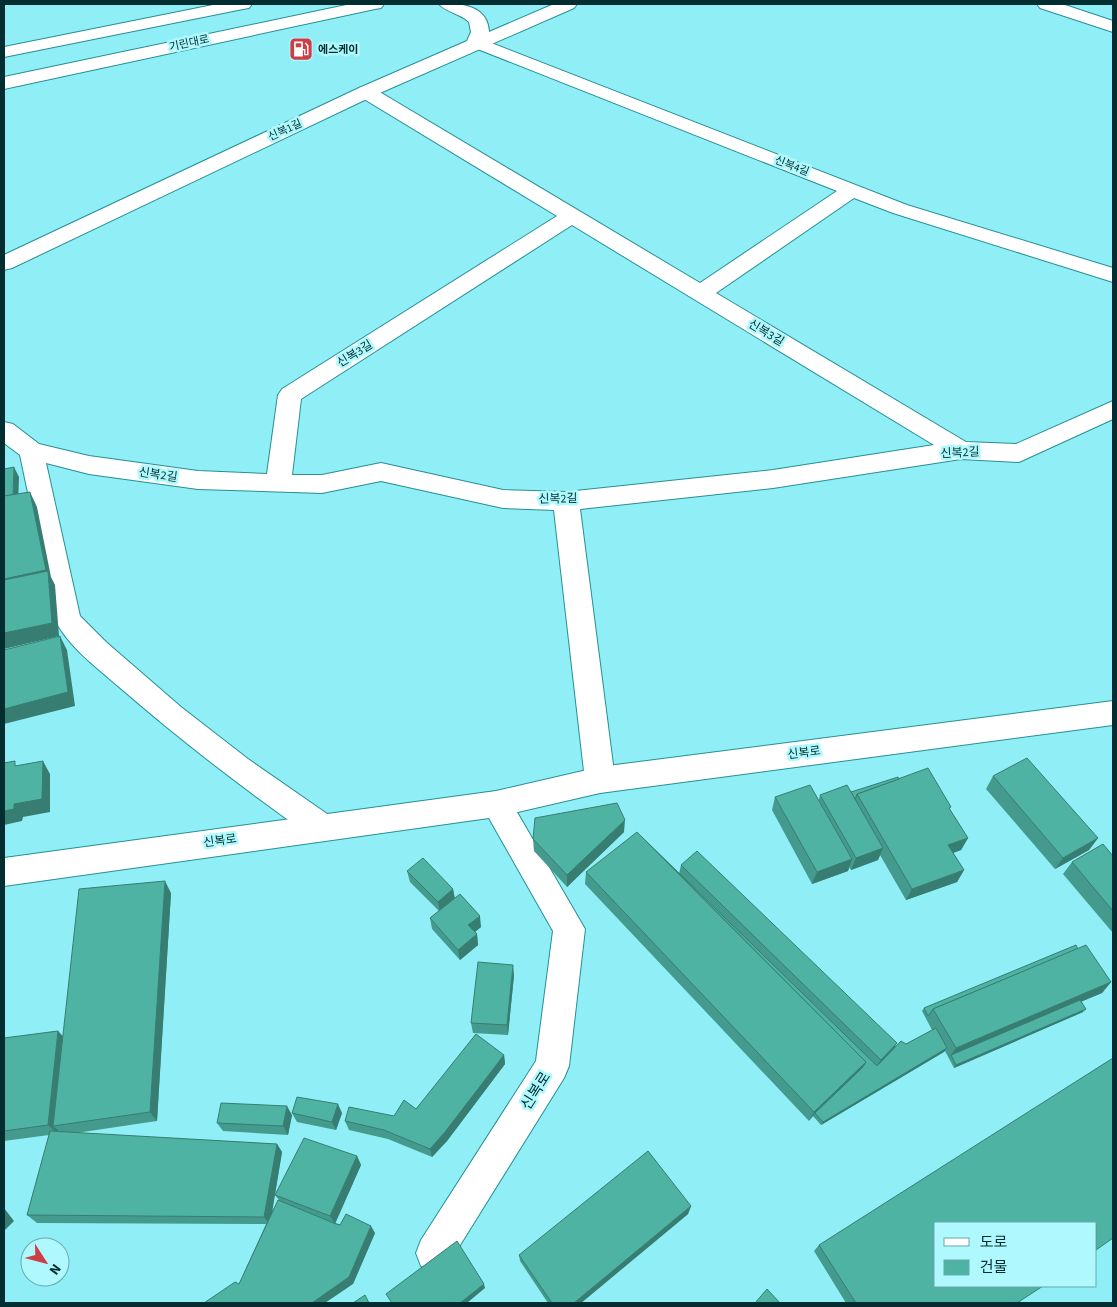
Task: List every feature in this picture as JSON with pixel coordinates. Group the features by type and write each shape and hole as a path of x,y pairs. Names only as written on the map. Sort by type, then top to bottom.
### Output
{"street":[{"path":"4,52 243,4"},
{"name":"기린대로","path":"4,83 375,4"},
{"path":"448,4 460,7 478,21 481,29 476,42"},
{"name":"신복1길","path":"4,263 366,92 476,42 568,4"},
{"path":"1055,5 1113,27"},
{"name":"신복4길","path":"476,42 900,208 1113,275"},
{"name":"신복3길","path":"366,92 960,450"},
{"path":"700,293 852,190"},
{"name":"신복3길","path":"278,484 290,395 572,216"},
{"name":"신복2길","path":"4,430 31,451 89,465 180,478 278,484 322,484 381,472 503,499 566,501 772,480 960,450 1019,453 1113,408"},
{"path":"31,451 68,620 96,650 171,715 238,768 322,827"},
{"path":"566,501 600,780"},
{"name":"신복로","path":"4,872 496,804 600,780 1113,713"},
{"name":"신복로","path":"434,1253 552,1066 569,930 496,804"}],"building":[{"path":"14,467 13,495 4,496 4,469"},
{"path":"30,492 46,570 4,579 4,496"},
{"path":"48,571 52,623 4,633 4,580"},
{"path":"60,636 68,692 4,709 4,650"},
{"path":"1027,758 1098,838 1063,858 993,776"},
{"path":"15,761 15,766 43,761 42,799 14,804 14,809 4,811 4,763"},
{"path":"928,768 951,807 949,808 968,838 948,845 964,870 912,889 857,794"},
{"path":"898,777 899,779 857,794 855,800 851,792"},
{"path":"810,785 852,859 817,872 775,797"},
{"path":"847,785 883,848 856,858 820,795"},
{"path":"617,803 625,820 567,875 533,839 535,818"},
{"path":"637,832 866,1062 814,1112 586,872"},
{"path":"644,839 877,1066 901,1041 906,1044 936,1028 947,1048 823,1122 815,1113 866,1062"},
{"path":"1103,844 1113,856 1113,911 1072,862"},
{"path":"697,851 897,1043 881,1060 681,865"},
{"path":"423,858 453,889 438,902 407,871"},
{"path":"165,881 150,1112 53,1126 79,889"},
{"path":"460,894 480,916 468,925 477,934 458,950 430,918"},
{"path":"1076,945 1078,949 933,1009 928,1016 924,1008"},
{"path":"1086,945 1111,982 956,1048 933,1009"},
{"path":"478,962 513,965 507,1025 471,1023"},
{"path":"1080,1000 1086,1009 956,1065 951,1055"},
{"path":"58,1031 48,1125 4,1131 4,1038"},
{"path":"476,1034 504,1055 430,1149 384,1130 345,1121 349,1107 394,1116 404,1100 416,1109"},
{"path":"1113,1058 1113,1238 1097,1249 1097,1222 934,1222 934,1287 1041,1287 1017,1303 856,1303 819,1245"},
{"path":"297,1097 338,1104 332,1122 292,1113"},
{"path":"221,1103 287,1106 283,1126 217,1123"},
{"path":"50,1131 277,1144 264,1217 27,1215"},
{"path":"304,1138 357,1156 330,1216 275,1195"},
{"path":"648,1151 691,1206 574,1303 552,1303 519,1255"},
{"path":"278,1200 336,1224 340,1225 346,1214 371,1226 349,1277 312,1303 204,1303 235,1282 239,1284"},
{"path":"457,1241 484,1284 460,1303 392,1303 386,1294"},
{"path":"767,1289 780,1303 755,1303"},
{"path":"365,1295 369,1303 353,1303"}],"place":[{"name":"에스케이","path":"301,49"}]}
